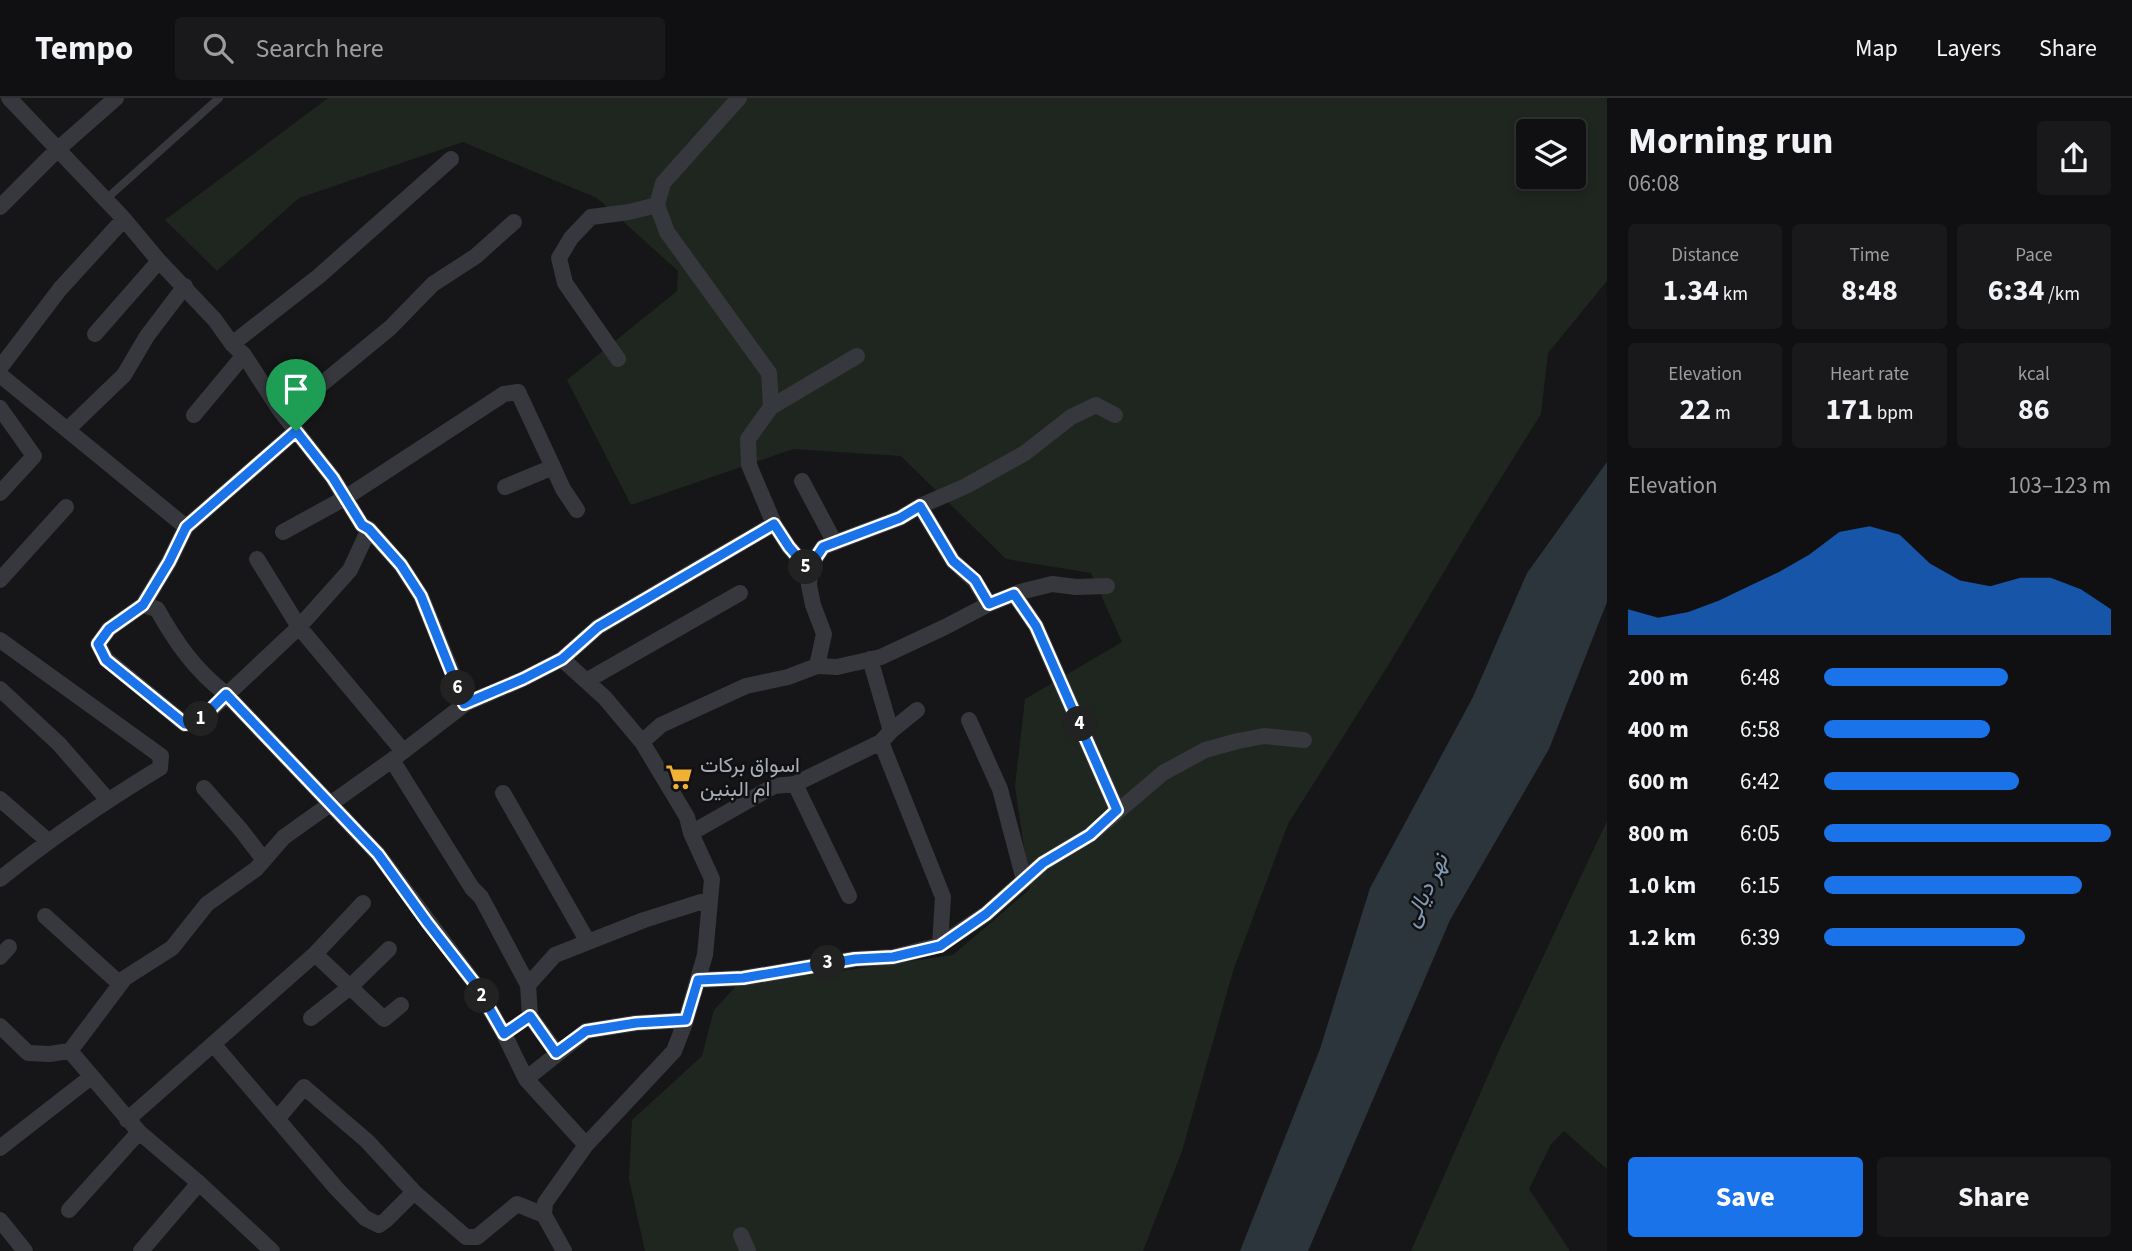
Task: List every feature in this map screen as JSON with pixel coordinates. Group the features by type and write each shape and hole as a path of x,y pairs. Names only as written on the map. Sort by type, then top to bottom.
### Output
{"street":[{"path":"9,98 124,219 244,355 362,525 369,529 401,565 421,596 464,704"},
{"path":"0,207 57,150 116,98"},
{"path":"739,98 663,183 657,205 667,232 769,373 771,407"},
{"path":"232,344 319,276 451,159"},
{"path":"618,359 565,283 559,258 571,238 590,217 657,205"},
{"path":"0,368 60,289 124,219"},
{"path":"284,415 390,328 433,284 476,256 514,222"},
{"path":"95,334 159,261"},
{"path":"67,429 124,375 147,336 185,286"},
{"path":"194,415 244,355"},
{"path":"810,571 774,524 749,465 748,439 771,407 857,356"},
{"path":"0,375 186,527"},
{"path":"283,532 345,498 504,394 518,391 563,489 576,510"},
{"path":"817,666 824,634 809,585 813,562 823,547 900,518 966,486 1025,453 1071,417 1096,405 1115,415"},
{"path":"0,408 34,456 0,493"},
{"path":"296,431 186,527 143,605 109,629 98,644 106,660 185,724 201,719 299,627 350,570 369,529"},
{"path":"505,487 553,467"},
{"path":"802,481 835,543"},
{"path":"920,506 953,561 975,580 989,604"},
{"path":"0,580 66,507"},
{"path":"0,1026 28,1054 70,1051 125,978 172,948 206,904 256,869 284,837 398,756 464,704 562,659 598,627 774,524"},
{"path":"257,559 299,627 398,756 472,888 481,897 528,985 530,1016 556,1053"},
{"path":"642,742 661,725 746,686 788,677 817,666 837,667 881,657 1014,594 1052,584 1076,587 1107,586"},
{"path":"586,681 740,593"},
{"path":"1014,594 1036,626 1117,810"},
{"path":"143,605 157,609 176,642 206,678 226,694 378,854 476,985 526,1079 586,1145"},
{"path":"0,640 161,756 160,768 48,841 0,880"},
{"path":"562,659 605,698 642,742 687,817 691,833 712,879 705,955 674,1051 586,1145 545,1203 544,1215 564,1251"},
{"path":"870,659 886,736 943,897 940,946"},
{"path":"0,689 59,744 108,800"},
{"path":"691,833 774,786 795,784 886,736 917,710"},
{"path":"969,720 1000,789 1024,880"},
{"path":"698,980 743,978 855,959 893,957 940,946 986,914 1043,863 1090,835 1163,773 1205,750 1238,741 1264,736 1304,740"},
{"path":"795,784 849,896"},
{"path":"204,788 242,830 264,860"},
{"path":"503,793 588,942"},
{"path":"0,799 48,841"},
{"path":"528,985 555,954 644,920 710,899"},
{"path":"69,1210 133,1126 214,1045 315,954 363,904"},
{"path":"45,916 120,984"},
{"path":"312,1018 350,987 389,949"},
{"path":"315,954 384,1019 401,1005"},
{"path":"504,1034 530,1016"},
{"path":"526,1079 586,1031 636,1023 686,1020"},
{"path":"214,1045 336,1188 365,1218 379,1224 414,1192"},
{"path":"70,1051 133,1126 272,1251"},
{"path":"0,1148 91,1077"},
{"path":"278,1118 304,1087 367,1141 414,1192 466,1237 477,1237 517,1204 544,1215"},
{"path":"141,1251 199,1183"},
{"path":"0,1220 25,1251"},
{"path":"741,1235 748,1251"}],"lane":[{"path":"105,200 219,98"}],"shaded area":[{"path":"328,98 1607,98 1607,281 1548,353 1541,414 1288,824 1233,971 1182,1151 1143,1251 645,1251 629,1179 632,1120 702,1056 714,1010 736,986 953,955 1030,889 1015,786 1025,699 1122,642 1091,573 1006,559 901,456 793,449 631,505 567,380 677,291 678,271 597,198 463,142 299,198 217,271 165,220"},
{"path":"1607,821 1607,1169 1564,1131 1551,1144 1529,1189 1570,1251 1411,1251 1501,1046"}],"water":[{"name":"نهر ديالى","path":"1607,462 1607,602 1549,749 1450,920 1308,1251 1240,1251 1320,1049 1370,888 1473,697 1527,573"}],"place":[{"name":"اسواق بركات ام البنين","path":"679,777"}],"route":[{"path":"296,431 333,478 362,525 369,529 401,565 421,596 464,704 562,659 598,627 774,524 810,571 823,547 900,518 920,506 953,561 975,580 989,604 1014,594 1036,626 1117,810 1090,835 1043,863 986,914 940,946 893,957 855,959 743,978 698,980 686,1020 636,1023 586,1031 556,1053 530,1016 504,1034 476,985 378,854 226,694 201,719 185,724 106,660 98,644 109,629 143,605 186,527 296,431"}]}
